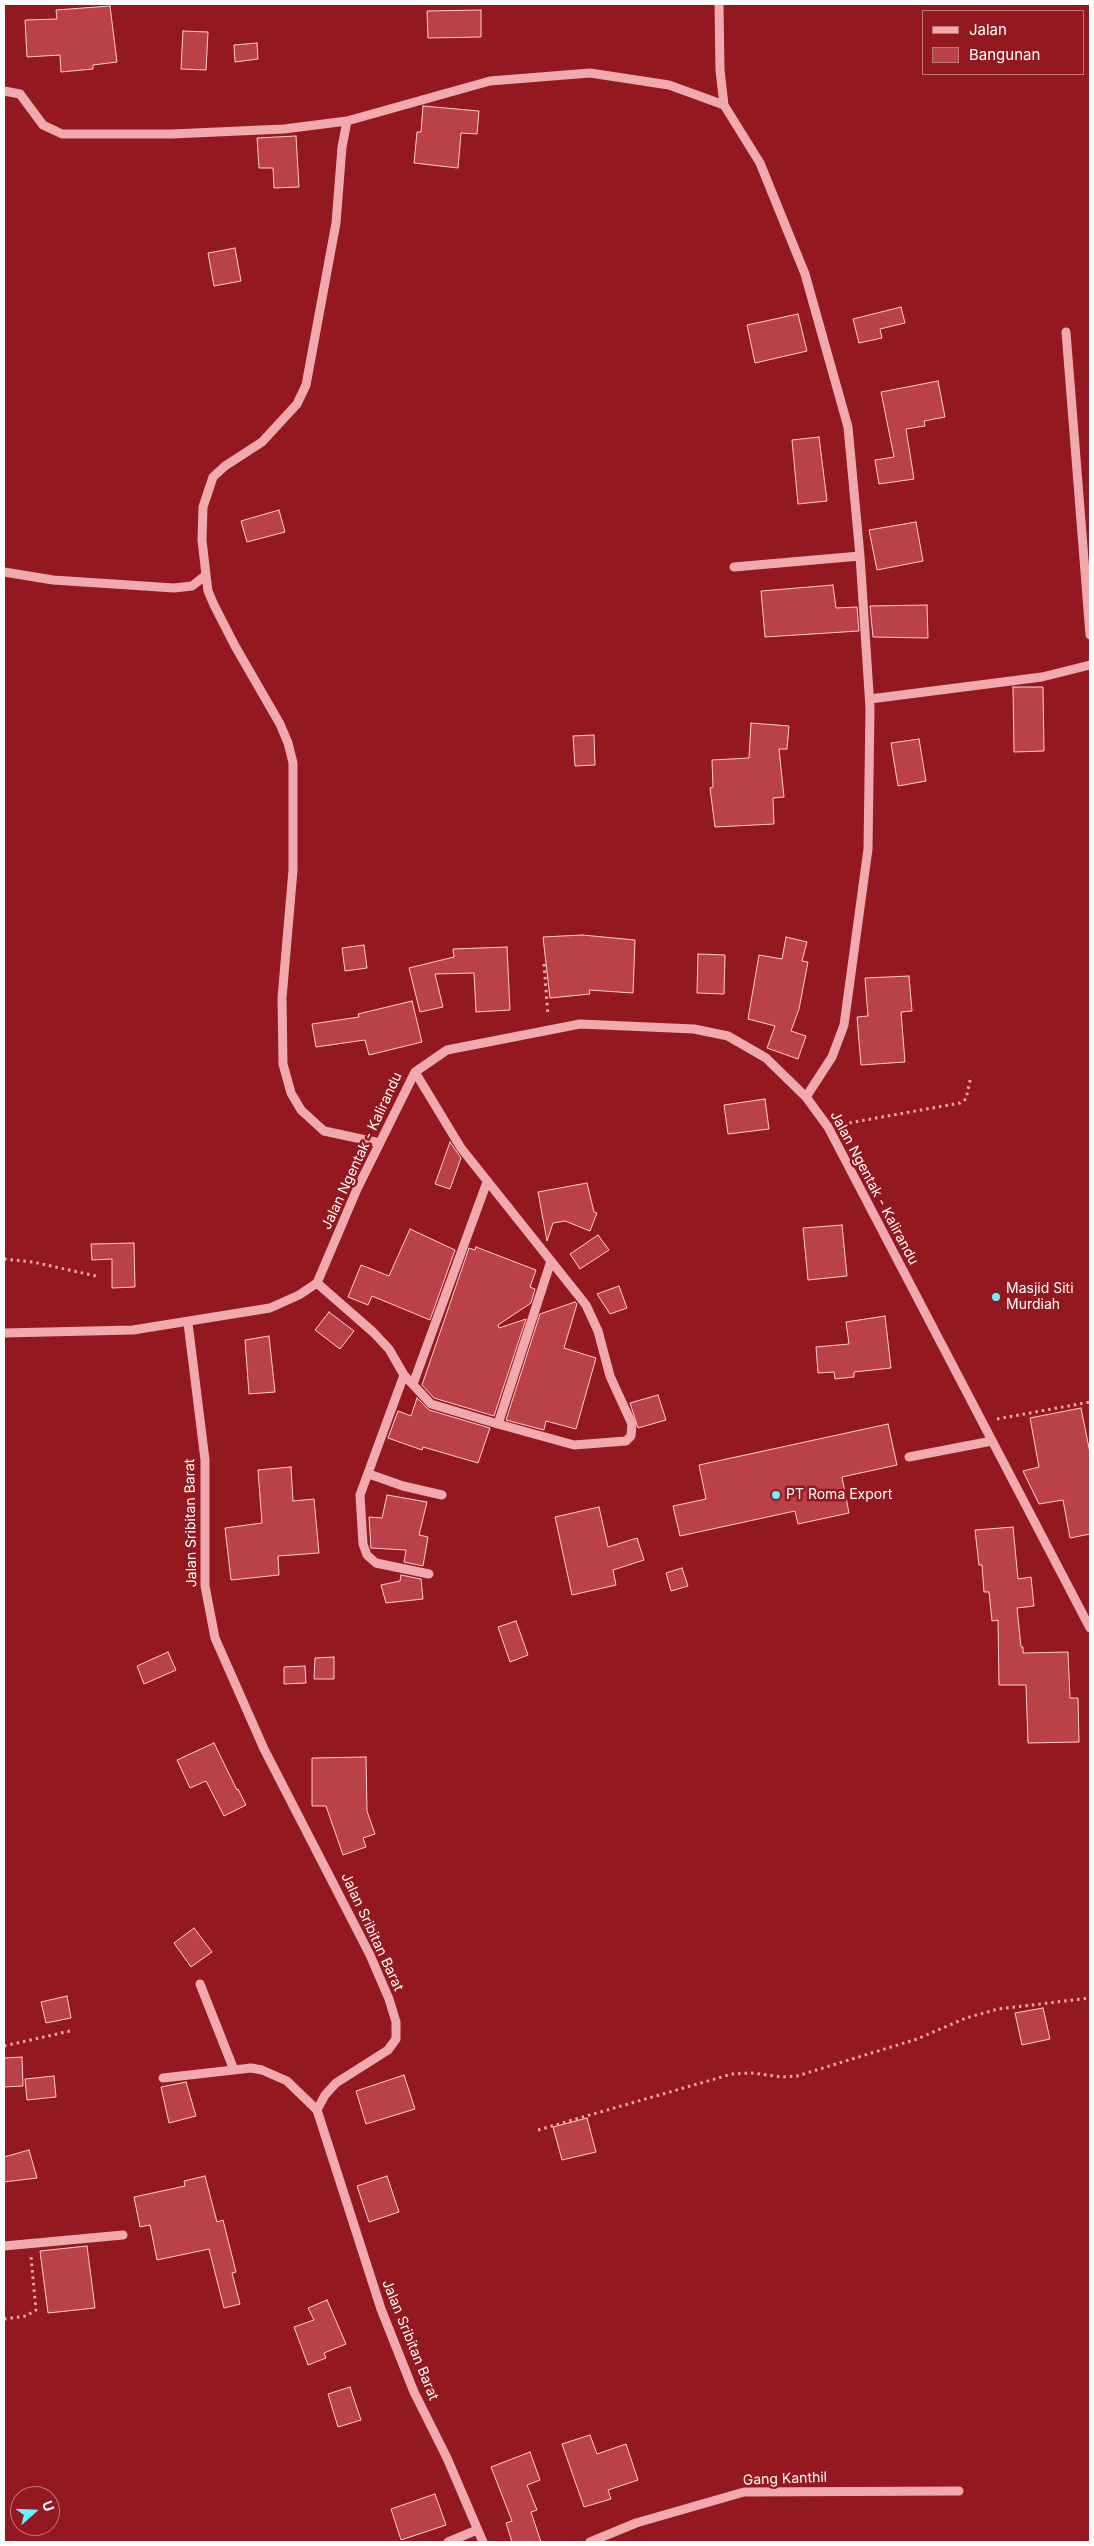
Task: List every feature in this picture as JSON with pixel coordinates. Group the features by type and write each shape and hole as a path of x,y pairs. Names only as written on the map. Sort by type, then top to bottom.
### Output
{"street":[{"path":"719,4 720,70 724,105 760,163 805,274 848,427 860,556 870,699 868,849 844,1025 832,1057 806,1097"},
{"path":"4,91 20,94 43,125 62,134 172,134 284,129 347,121 490,81 590,73 668,85 724,105"},
{"path":"347,121 342,146 336,223 306,385 297,404 262,442 225,466 213,477 203,506 202,540 208,591 234,646 280,724 288,743 293,764 293,870 282,998 283,1064 291,1093 301,1110 324,1131 380,1143"},
{"path":"1066,332 1090,635"},
{"path":"734,567 860,556"},
{"path":"4,572 53,580 174,588 192,586 206,575"},
{"path":"870,699 1042,677 1090,665"},
{"name":"Jalan Ngentak - Kalirandu","path":"317,1283 357,1189 416,1072 447,1050 580,1024 694,1029 728,1036 766,1058 806,1097 828,1127 1090,1628"},
{"path":"4,1334 133,1330 188,1323 270,1308 298,1295 317,1283 374,1332 389,1349 404,1375 431,1404 574,1445 626,1441 631,1436 632,1424 610,1376 598,1331 586,1305 461,1148 416,1072"},
{"path":"413,1384 487,1182"},
{"path":"498,1424 552,1261"},
{"name":"Jalan Sribitan Barat","path":"188,1323 205,1460 205,1586 215,1638 264,1748 370,1955 389,1999 396,2022 396,2039 388,2050 336,2082 325,2094 317,2110 381,2309 414,2392 447,2458 483,2542"},
{"path":"404,1375 360,1495 363,1544 367,1555 376,1563 429,1574"},
{"path":"909,1457 992,1441"},
{"path":"369,1474 403,1486 442,1495"},
{"path":"200,1984 234,2070"},
{"path":"163,2078 234,2070 262,2070 287,2081 317,2110"},
{"path":"4,2246 123,2235"},
{"name":"Gang Kanthil","path":"590,2542 636,2523 744,2492 959,2491"},
{"path":"448,2542 477,2530"}],"path":[{"path":"544,964 549,1031"},
{"path":"828,1127 960,1103 966,1099 971,1076"},
{"path":"4,1259 33,1262 96,1276"},
{"path":"981,1421 1090,1402"},
{"path":"538,2130 732,2074 752,2073 782,2077 797,2076 916,2039 966,2018 998,2009 1090,1998"},
{"path":"4,2046 70,2031"},
{"path":"4,2319 26,2316 37,2307 29,2244"}],"building":[{"path":"110,6 117,62 93,65 93,69 61,72 60,55 27,57 25,20 57,19 56,10"},
{"path":"481,10 481,37 428,38 427,11"},
{"path":"183,31 208,32 206,70 181,69"},
{"path":"257,43 258,59 235,62 234,45"},
{"path":"423,106 479,111 477,134 461,133 458,168 414,163 417,132 421,132"},
{"path":"296,136 299,187 274,188 273,168 259,168 257,138"},
{"path":"235,248 241,281 214,286 208,253"},
{"path":"901,307 905,323 880,329 882,338 859,343 853,319"},
{"path":"798,314 807,351 755,363 747,325"},
{"path":"938,381 945,417 924,421 925,426 906,429 914,479 879,484 875,460 894,457 881,392"},
{"path":"819,437 827,501 798,504 792,440"},
{"path":"279,510 285,532 247,542 241,521"},
{"path":"916,522 923,561 877,570 869,530"},
{"path":"833,585 836,608 857,607 859,631 765,637 761,591"},
{"path":"927,605 928,638 873,637 870,606"},
{"path":"1013,687 1043,687 1044,751 1014,752"},
{"path":"751,723 789,726 787,749 779,749 784,797 773,798 774,824 715,827 710,788 713,787 712,760 749,758"},
{"path":"594,735 595,765 575,766 573,736"},
{"path":"919,739 926,781 898,786 891,743"},
{"path":"582,935 635,940 633,993 589,990 590,994 550,998 543,937"},
{"path":"786,937 807,942 802,961 808,962 799,1009 791,1031 806,1036 798,1059 767,1048 775,1026 748,1019 759,955 782,959"},
{"path":"364,945 367,968 345,971 342,948"},
{"path":"507,947 510,1010 476,1012 474,973 435,974 443,1007 420,1012 409,968 454,957 453,949"},
{"path":"698,954 725,955 724,994 697,993"},
{"path":"909,976 912,1011 901,1012 905,1062 861,1065 857,1017 868,1016 865,978"},
{"path":"412,1001 422,1042 369,1055 365,1040 316,1047 312,1024 359,1017 358,1014"},
{"path":"765,1099 769,1129 728,1134 724,1105"},
{"path":"450,1142 461,1158 450,1189 435,1184"},
{"path":"587,1183 594,1212 597,1213 590,1231 565,1221 553,1223 547,1241 538,1192"},
{"path":"842,1225 847,1276 808,1280 803,1228"},
{"path":"410,1229 455,1250 430,1320 372,1296 368,1305 348,1297 361,1265 389,1276"},
{"path":"598,1235 609,1250 580,1269 570,1254"},
{"path":"134,1243 135,1287 112,1288 112,1259 92,1260 91,1244"},
{"path":"476,1247 536,1270 530,1287 535,1289 531,1303 498,1325 499,1328 526,1319 494,1416 434,1398 422,1385 469,1248 475,1250"},
{"path":"619,1286 627,1308 610,1314 597,1294"},
{"path":"575,1302 577,1304 564,1348 596,1358 576,1429 546,1421 544,1430 506,1420 540,1314"},
{"path":"329,1312 354,1331 340,1349 315,1330"},
{"path":"885,1316 891,1368 854,1372 854,1377 835,1379 834,1372 818,1373 816,1347 849,1344 846,1322"},
{"path":"269,1336 275,1392 249,1394 245,1340"},
{"path":"658,1395 666,1420 638,1428 630,1403"},
{"path":"417,1398 429,1410 490,1428 478,1463 423,1447 422,1450 388,1438 398,1411 411,1416"},
{"path":"1081,1408 1090,1453 1090,1534 1070,1538 1063,1500 1039,1504 1023,1471 1039,1467 1030,1418"},
{"name":"PT Roma Export","path":"888,1424 897,1465 842,1477 849,1513 798,1524 795,1511 680,1536 673,1506 706,1499 699,1465"},
{"path":"291,1467 293,1501 314,1499 319,1553 278,1556 279,1575 231,1580 225,1528 262,1523 258,1470"},
{"path":"387,1495 427,1502 419,1535 428,1537 423,1566 404,1562 406,1550 371,1548 369,1517 382,1518"},
{"path":"599,1507 608,1547 637,1538 644,1560 613,1570 616,1585 572,1595 555,1517"},
{"path":"1013,1527 1018,1579 1031,1577 1034,1606 1017,1608 1021,1647 1023,1647 1023,1653 1068,1652 1070,1698 1078,1698 1079,1742 1028,1743 1026,1685 999,1685 998,1620 992,1621 989,1592 984,1592 982,1565 979,1565 975,1530"},
{"path":"682,1568 688,1586 671,1591 666,1573"},
{"path":"401,1575 421,1579 423,1599 386,1603 381,1585 400,1581"},
{"path":"516,1621 528,1655 510,1662 498,1627"},
{"path":"168,1652 176,1670 144,1684 137,1666"},
{"path":"334,1657 334,1679 314,1679 315,1658"},
{"path":"305,1666 306,1683 284,1684 284,1667"},
{"path":"214,1743 246,1805 224,1816 206,1781 190,1788 177,1760"},
{"path":"366,1757 367,1811 375,1834 363,1838 366,1847 343,1855 326,1806 312,1806 312,1758"},
{"path":"194,1928 212,1952 191,1967 174,1943"},
{"path":"67,1996 71,2018 46,2023 41,2002"},
{"path":"1043,2008 1050,2039 1022,2045 1015,2013"},
{"path":"22,2057 23,2086 4,2087 4,2058"},
{"path":"404,2075 415,2109 366,2124 356,2091"},
{"path":"54,2076 56,2097 27,2100 25,2079"},
{"path":"186,2082 196,2116 169,2123 161,2087"},
{"path":"587,2118 596,2152 562,2160 553,2127"},
{"path":"29,2150 37,2178 4,2182 4,2157"},
{"path":"205,2176 217,2222 223,2220 236,2272 232,2273 240,2304 224,2308 209,2249 157,2260 150,2225 140,2227 134,2197 185,2186 184,2181"},
{"path":"387,2176 399,2212 369,2222 357,2186"},
{"path":"87,2246 95,2308 48,2313 40,2251"},
{"path":"327,2300 346,2344 324,2353 326,2358 308,2365 294,2327 314,2320 308,2308"},
{"path":"350,2387 361,2420 338,2427 328,2394"},
{"path":"590,2435 597,2454 626,2444 638,2480 608,2490 611,2499 584,2507 562,2444"},
{"path":"530,2452 540,2480 527,2485 537,2510 531,2512 541,2542 512,2542 506,2523 512,2521 491,2467"},
{"path":"435,2494 446,2525 401,2540 391,2509"}],"place":[{"name":"Masjid Siti Murdiah","path":"996,1297"},
{"name":"PT Roma Export","path":"776,1495"}]}
